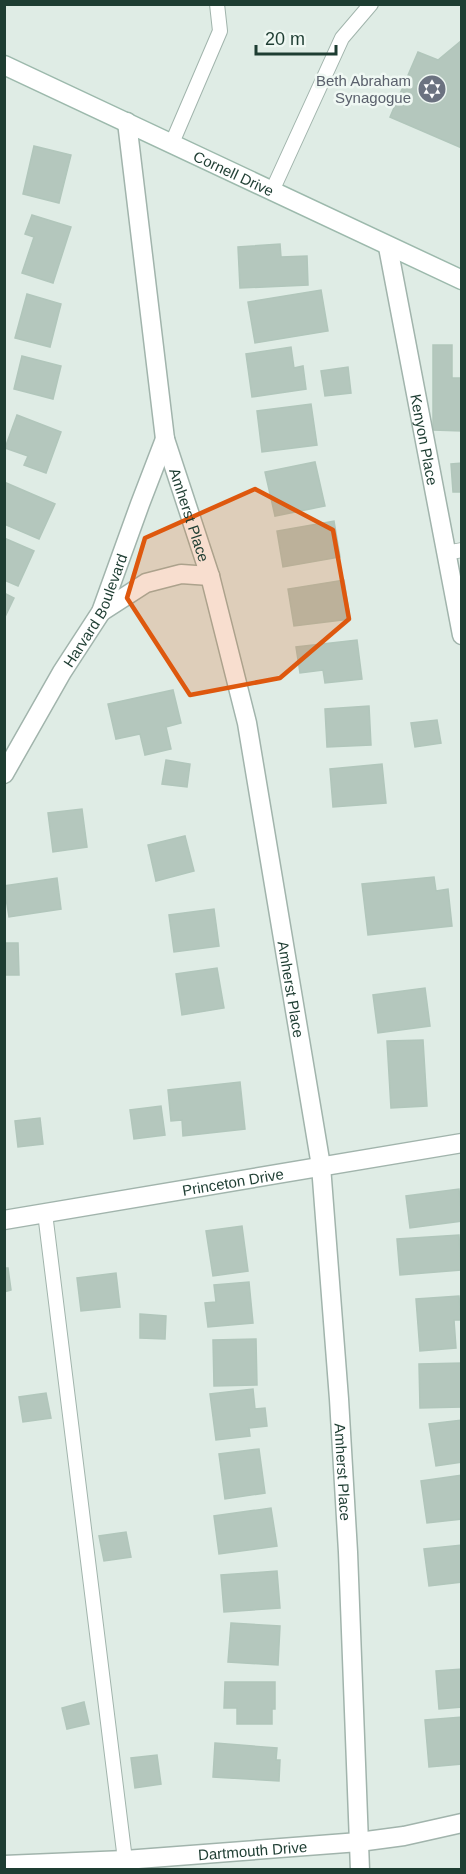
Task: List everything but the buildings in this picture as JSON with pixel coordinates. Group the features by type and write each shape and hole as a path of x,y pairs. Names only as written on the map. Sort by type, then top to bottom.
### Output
{"street":[{"name":"Cornell Drive","path":"4,65 462,280"},
{"name":"Amherst Place","path":"128,122 165,439 210,576 248,723 321,1166 347,1540 360,1869"},
{"name":"Kenyon Place","path":"388,247 454,551 462,635"},
{"name":"Harvard Boulevard","path":"4,774 62,672 101,612 165,439"},
{"path":"101,612 146,583 181,574 210,576"},
{"name":"Princeton Drive","path":"4,1220 462,1143"},
{"name":"Dartmouth Drive","path":"4,1865 125,1860 359,1842 405,1836 462,1823"}],"lane":[{"path":"172,143 220,31 218,4"},
{"path":"272,191 342,38 371,4"},
{"path":"45,1213 125,1860"}],"highlighted area":[{"path":"255,489 333,530 349,619 280,678 190,695 127,598 145,538"}],"place":[{"name":"Beth Abraham Synagogue","path":"432,89"}]}
